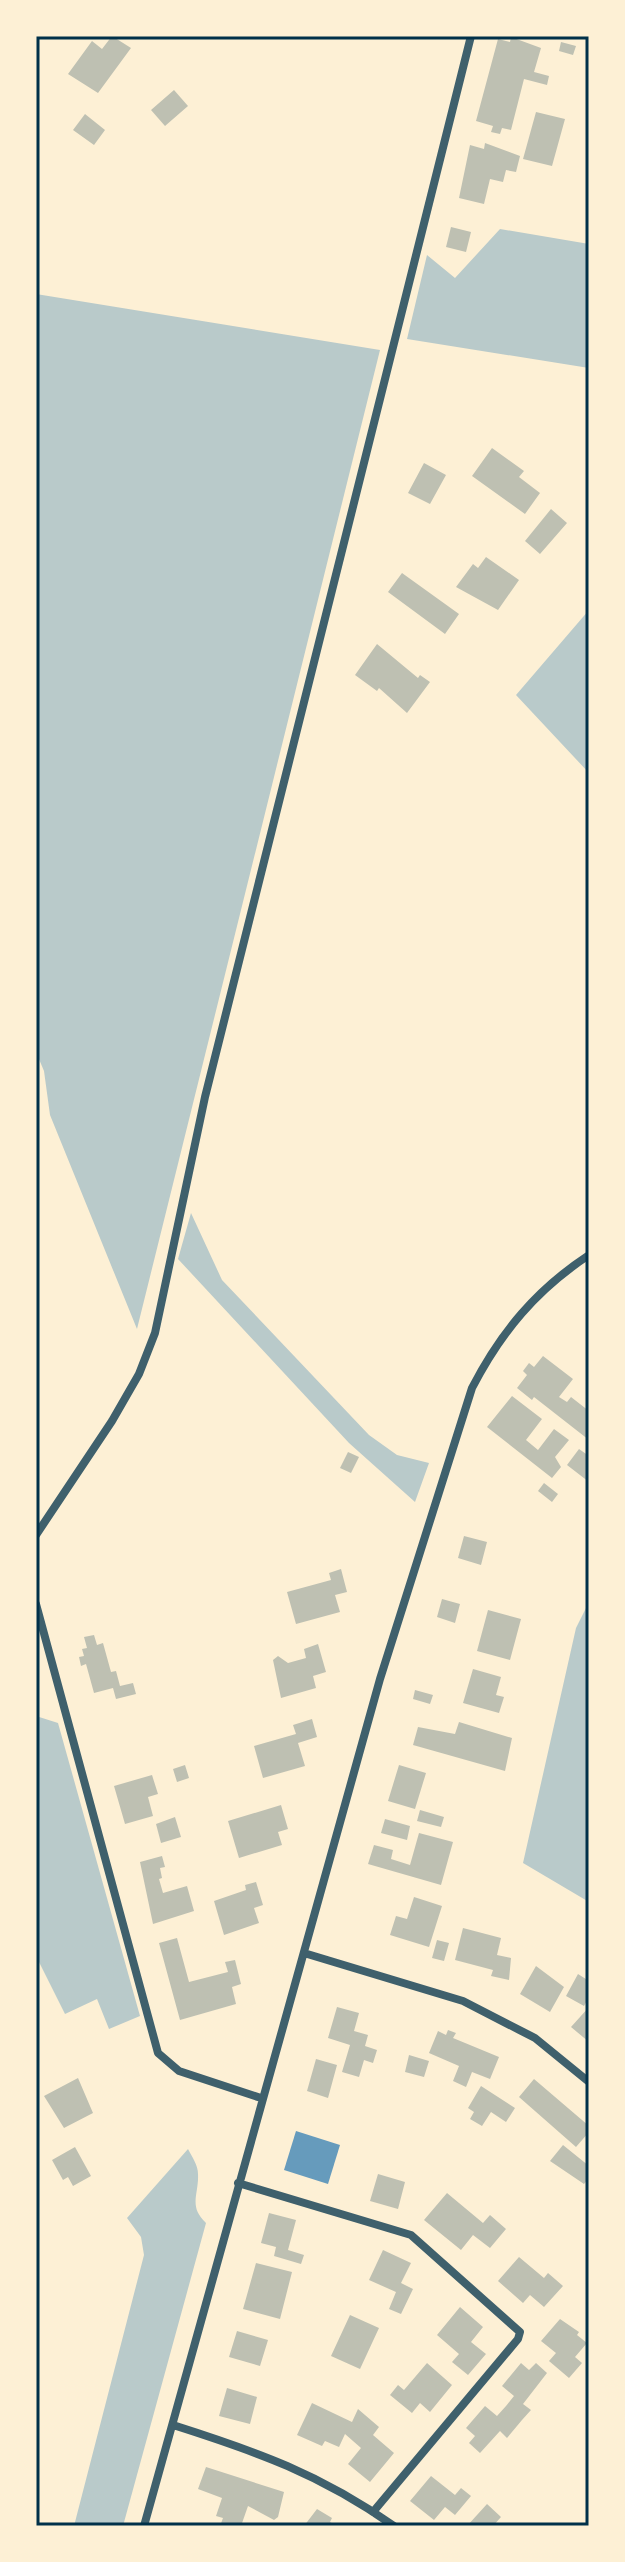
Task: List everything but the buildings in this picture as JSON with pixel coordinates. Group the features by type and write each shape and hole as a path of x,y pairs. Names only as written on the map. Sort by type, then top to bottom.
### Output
{"street":[{"path":"36,1535 134,1382 164,1304 205,1097 471,36"},
{"path":"144,2526 384,1665 472,1388 491,1350 518,1314 540,1292 589,1255"},
{"path":"36,1604 158,2053 179,2071 261,2098"},
{"path":"304,1953 432,1989 477,2007 535,2038 589,2082"},
{"path":"238,2183 411,2235 516,2325 520,2332 518,2339 373,2512"},
{"path":"173,2425 285,2462 394,2526"}],"shaded area":[{"path":"500,229 589,244 589,368 407,339 427,255 455,278"},
{"path":"36,294 380,350 137,1329 50,1115 44,1071 36,1052"},
{"path":"589,610 589,773 516,695"},
{"path":"191,1213 222,1280 369,1435 397,1455 429,1463 415,1502 349,1443 178,1259"},
{"path":"589,1602 589,1902 523,1863 576,1628"},
{"path":"36,1716 58,1723 140,2016 109,2029 97,1999 65,2014 36,1956"},
{"path":"188,2149 198,2171 197,2211 206,2223 123,2526 74,2526 144,2255 141,2237 127,2218"}],"water":[{"path":"296,2131 340,2145 328,2184 284,2170"}]}
